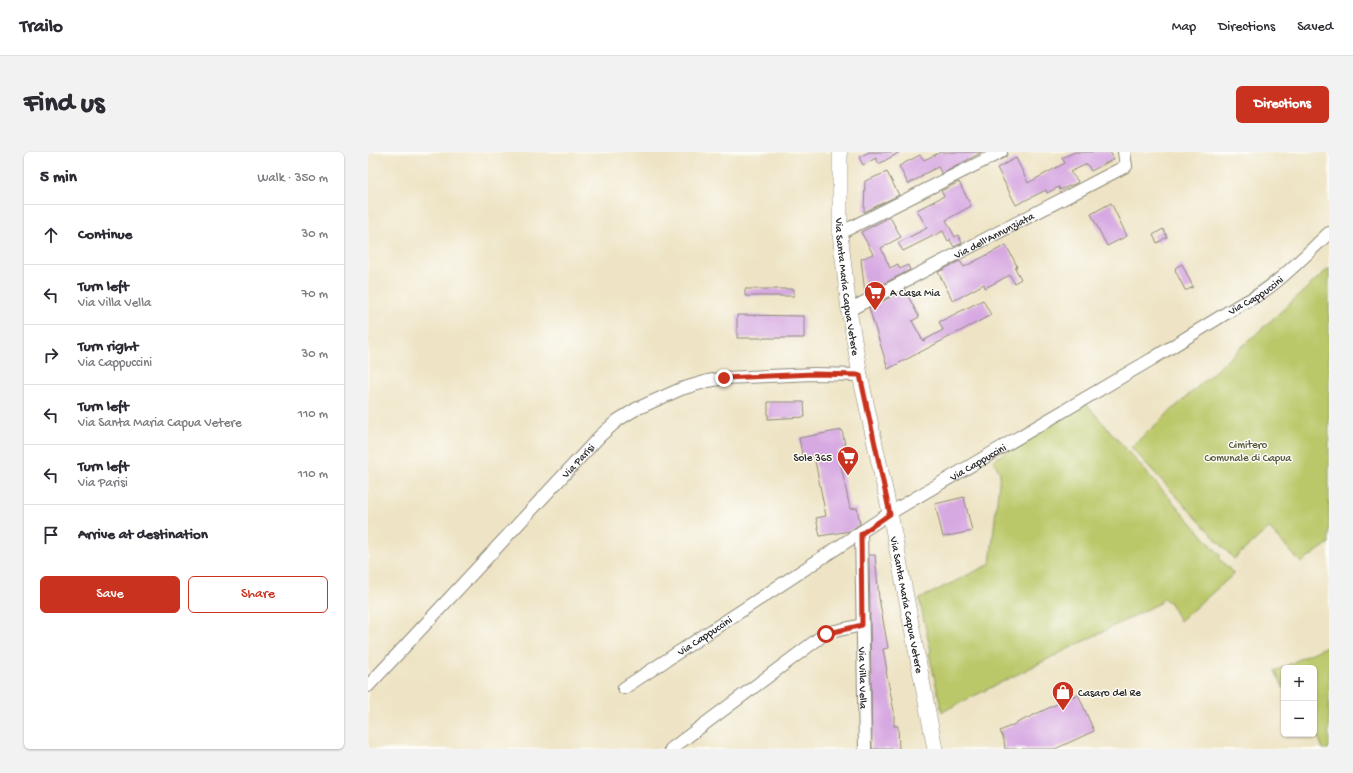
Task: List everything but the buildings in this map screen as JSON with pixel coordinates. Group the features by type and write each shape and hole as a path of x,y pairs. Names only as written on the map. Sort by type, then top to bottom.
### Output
{"main road":[{"name":"Via Santa Maria Capua Vetere","path":"840,152 840,233 849,310 860,375 890,514 935,749"}],"street":[{"path":"840,233 1001,152"},
{"name":"Via dell'Annunziata","path":"849,310 1126,166 1124,152"},
{"name":"Via Cappuccini","path":"624,688 890,514 1152,359 1241,304 1251,300 1270,287 1329,233"},
{"name":"Via Parisi","path":"368,686 600,436 618,420 681,388 724,378 814,374 860,375"},
{"name":"Via Villa Vella","path":"861,534 865,749"},
{"path":"671,749 826,634 862,625"}],"green space":[{"name":"Cimitero Comunale di Capua","path":"1329,268 1329,543 1301,563 1269,528 1234,559 1131,447"},
{"path":"1086,404 1221,556 1219,558 1234,574 1180,621 1170,603 1163,598 1160,603 942,712 929,653 931,651 919,599 990,564 1000,473 993,460"},
{"path":"1329,645 1329,749 1323,749 1317,734 1317,665 1287,665"},
{"path":"1281,668 1281,683 1275,671"}],"place":[{"name":"A Casa Mia","path":"875,312"},
{"name":"Sole 365","path":"848,476"},
{"name":"Casaro del Re","path":"1063,712"}],"route":[{"path":"724,378 814,374 860,375 890,514 861,534 862,625 848,627 826,634"}]}
